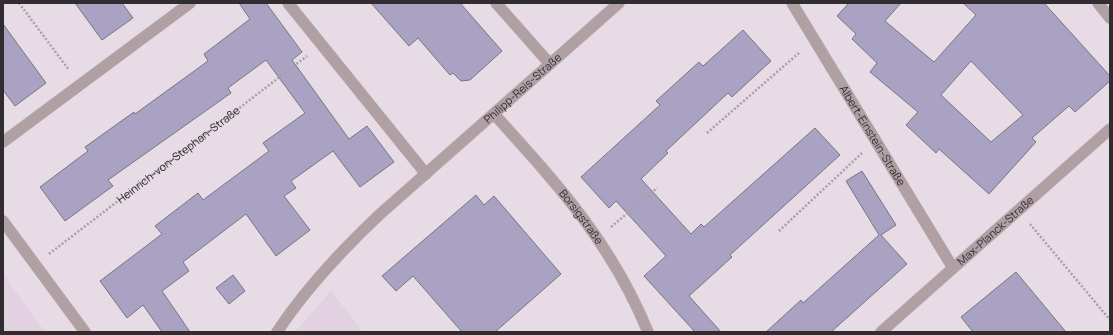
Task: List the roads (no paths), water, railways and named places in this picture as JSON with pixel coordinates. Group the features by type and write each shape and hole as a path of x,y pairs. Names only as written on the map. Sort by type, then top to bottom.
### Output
{"street":[{"path":"3,142 190,3"},
{"path":"288,3 426,174"},
{"path":"496,3 550,64"},
{"name":"Philipp-Reis-Straße","path":"277,332 306,292 342,250 619,3"},
{"name":"Albert-Einstein-Straße","path":"792,3 953,268"},
{"path":"1098,3 1110,18"},
{"name":"Borsigstraße","path":"494,114 560,188 598,238 637,305 648,332"},
{"name":"Max-Planck-Straße","path":"881,332 1110,129"},
{"path":"3,221 85,332"}]}
